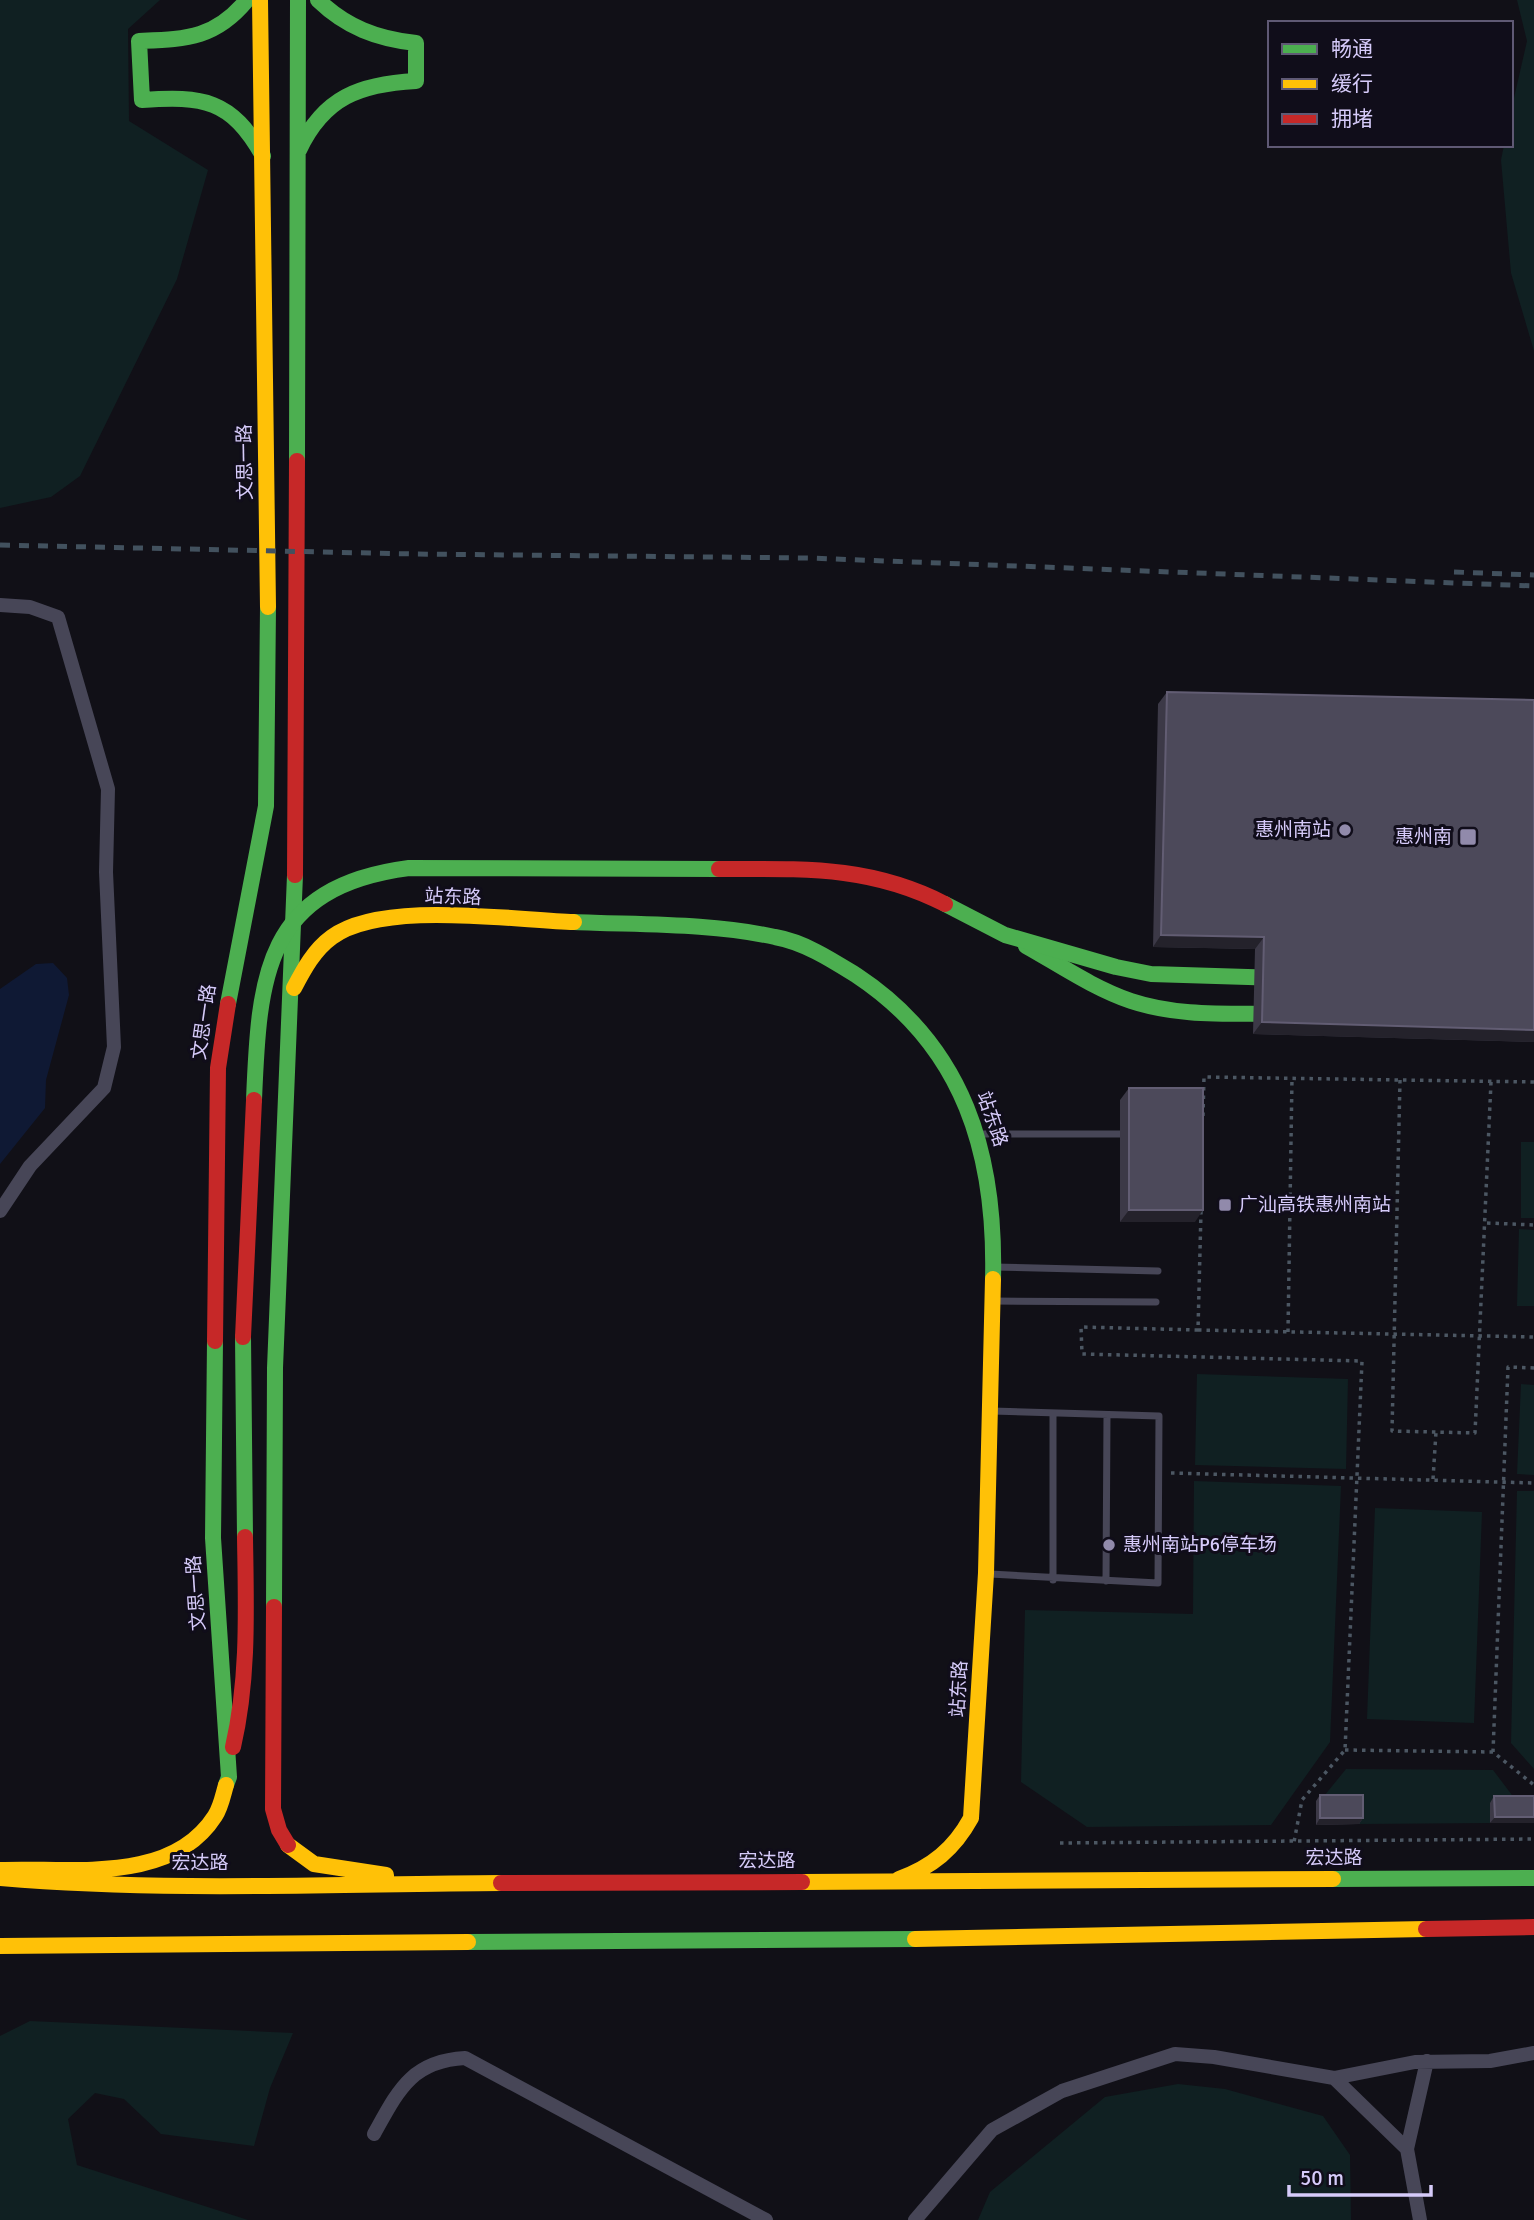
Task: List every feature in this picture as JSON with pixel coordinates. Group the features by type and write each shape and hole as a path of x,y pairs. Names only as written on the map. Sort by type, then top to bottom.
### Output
{"street":[{"path":"247,0 233,17 209,33 195,38 139,41 142,100 200,99 213,104 247,131 264,159"},
{"name":"文思一路","path":"0,1870 119,1867 166,1859 195,1841 215,1819 227,1791 230,1760 223,1705 213,1538 218,1068 237,950 266,806 268,652 260,0"},
{"path":"298,0 296,860 275,1368 273,1809 285,1841 302,1859 313,1865 426,1884"},
{"path":"296,158 317,119 339,99 368,85 416,80 416,43 389,40 363,32 332,14 318,0"},
{"path":"0,605 30,607 58,617 108,789 106,872 114,1047 104,1088 30,1166 0,1211"},
{"path":"230,1760 241,1713 246,1648 243,1337 257,1028 263,982 278,944 289,927 310,905 334,888 370,873 409,869 834,869 876,876 920,891 1111,992 1143,1005 1175,1011 1299,1014"},
{"name":"站东路","path":"290,998 302,970 320,947 345,928 375,918 429,916 726,929 778,937 841,965 896,1006 933,1047 948,1071 977,1134 988,1175 993,1267 986,1573 971,1818 955,1845 930,1867 900,1879 884,1881"},
{"path":"1005,935 1150,974 1301,978"},
{"name":"宏达路","path":"0,1878 60,1883 426,1884 1534,1878"},
{"path":"0,1946 968,1938 1534,1927"},
{"path":"915,2220 992,2130 1062,2091 1121,2069 1175,2054 1214,2057 1334,2078 1427,2061 1490,2061 1534,2053"},
{"path":"374,2134 401,2086 441,2059 466,2058 766,2220"},
{"path":"1420,2220 1407,2149 1427,2061"},
{"path":"1334,2078 1407,2149"}],"lane":[{"path":"977,1134 1120,1134"},
{"path":"993,1267 1158,1271"},
{"path":"992,1301 1156,1303"},
{"path":"986,1573 1053,1580 1158,1583 1159,1416 990,1411"},
{"path":"1053,1413 1053,1580"},
{"path":"1106,1581 1107,1415"}],"path":[{"path":"1203,1117 1203,1077 1534,1082"},
{"path":"1288,1332 1292,1079"},
{"path":"1400,1080 1392,1431 1475,1433 1491,1082"},
{"path":"1198,1330 1201,1210"},
{"path":"1486,1223 1534,1225"},
{"path":"1294,1842 1302,1800 1345,1750 1362,1361 1082,1354 1081,1327 1534,1338"},
{"path":"1493,1752 1501,1482 1508,1367 1534,1368"},
{"path":"1433,1479 1436,1432"},
{"path":"1159,1472 1534,1483"},
{"path":"1345,1750 1493,1752 1534,1785"},
{"path":"1060,1843 1534,1839"}],"shaded area":[{"path":"0,0 160,0 128,29 129,121 208,170 177,279 80,476 51,497 0,508"},
{"path":"1517,0 1534,0 1534,351 1511,273 1501,160 1504,147 1513,147 1513,102 1527,41"},
{"path":"1521,1142 1534,1142 1534,1218 1521,1218"},
{"path":"1519,1229 1534,1230 1534,1306 1517,1306"},
{"path":"1197,1374 1348,1379 1346,1469 1195,1465"},
{"path":"1521,1384 1534,1385 1534,1475 1517,1474"},
{"path":"1194,1481 1341,1486 1330,1742 1271,1825 1087,1827 1021,1782 1025,1610 1193,1614"},
{"path":"1517,1491 1534,1491 1534,1769 1511,1743"},
{"path":"1375,1508 1482,1512 1474,1723 1367,1719"},
{"path":"1346,1769 1493,1770 1518,1803 1490,1803 1490,1823 1359,1824 1359,1801 1320,1801"},
{"path":"30,2021 293,2033 270,2088 254,2146 161,2134 124,2099 95,2093 68,2119 77,2165 248,2220 0,2220 0,2036"},
{"path":"1178,2084 1225,2089 1323,2116 1350,2155 1351,2220 978,2220 990,2192 1105,2097"}],"water":[{"path":"53,963 67,978 69,995 46,1080 45,1108 0,1164 0,989 36,964"}],"building":[{"name":"惠州南站","path":"1167,692 1534,700 1534,1030 1262,1022 1264,937 1161,935"},
{"path":"1129,1088 1203,1088 1203,1210 1129,1210"},
{"path":"1320,1795 1363,1795 1363,1818 1320,1818"},
{"path":"1494,1796 1534,1796 1534,1817 1495,1817"}],"railway":[{"path":"0,545 415,554 809,558 1534,586"},
{"path":"1454,572 1534,575"}],"traffic: fast":[{"path":"247,0 235,13 211,30 185,37 139,41 142,100 182,99 213,105 227,112 239,123 263,156"},
{"path":"297,461 298,0"},
{"path":"299,150 320,117 346,97 378,86 416,81 416,43 363,30 340,18 318,0"},
{"path":"228,1004 266,806 268,607"},
{"path":"254,1100 260,1014 267,977 279,945 298,917 324,895 361,878 409,868 719,869"},
{"path":"274,1607 275,1368 295,875"},
{"path":"945,904 1005,935 1116,967 1151,974 1283,978"},
{"path":"574,922 701,927 786,939 837,963 893,1004 924,1035 948,1070 967,1108 980,1147 988,1189 993,1279"},
{"path":"1026,946 1103,990 1149,1006 1205,1013 1280,1014"},
{"path":"243,1337 245,1537"},
{"path":"215,1341 213,1538 229,1777 226,1785"},
{"path":"1333,1879 1534,1878"},
{"path":"468,1942 915,1939"}],"traffic: slow":[{"path":"260,0 268,607"},
{"path":"294,988 315,954 332,937 354,926 382,919 448,915 574,922"},
{"path":"899,1879 922,1869 941,1856 971,1818 986,1573 993,1279"},
{"path":"0,1870 118,1868 146,1863 173,1853 196,1838 215,1816 226,1785"},
{"path":"288,1845 314,1864 386,1875"},
{"path":"0,1878 187,1886 501,1883"},
{"path":"802,1882 1333,1879"},
{"path":"915,1939 1426,1929"},
{"path":"0,1946 468,1942"}],"traffic: jam":[{"path":"295,875 297,461"},
{"path":"719,869 807,870 862,876 917,891 945,904"},
{"path":"215,1341 218,1068 228,1004"},
{"path":"243,1337 254,1100"},
{"path":"233,1747 244,1669 245,1537"},
{"path":"274,1607 273,1809 279,1830 288,1845"},
{"path":"501,1883 802,1882"},
{"path":"1426,1929 1534,1927"}],"place":[{"name":"惠州南站","path":"1345,830"},
{"name":"惠州南","path":"1468,837"},
{"name":"广汕高铁惠州南站","path":"1225,1205"},
{"name":"惠州南站P6停车场","path":"1109,1545"}]}
